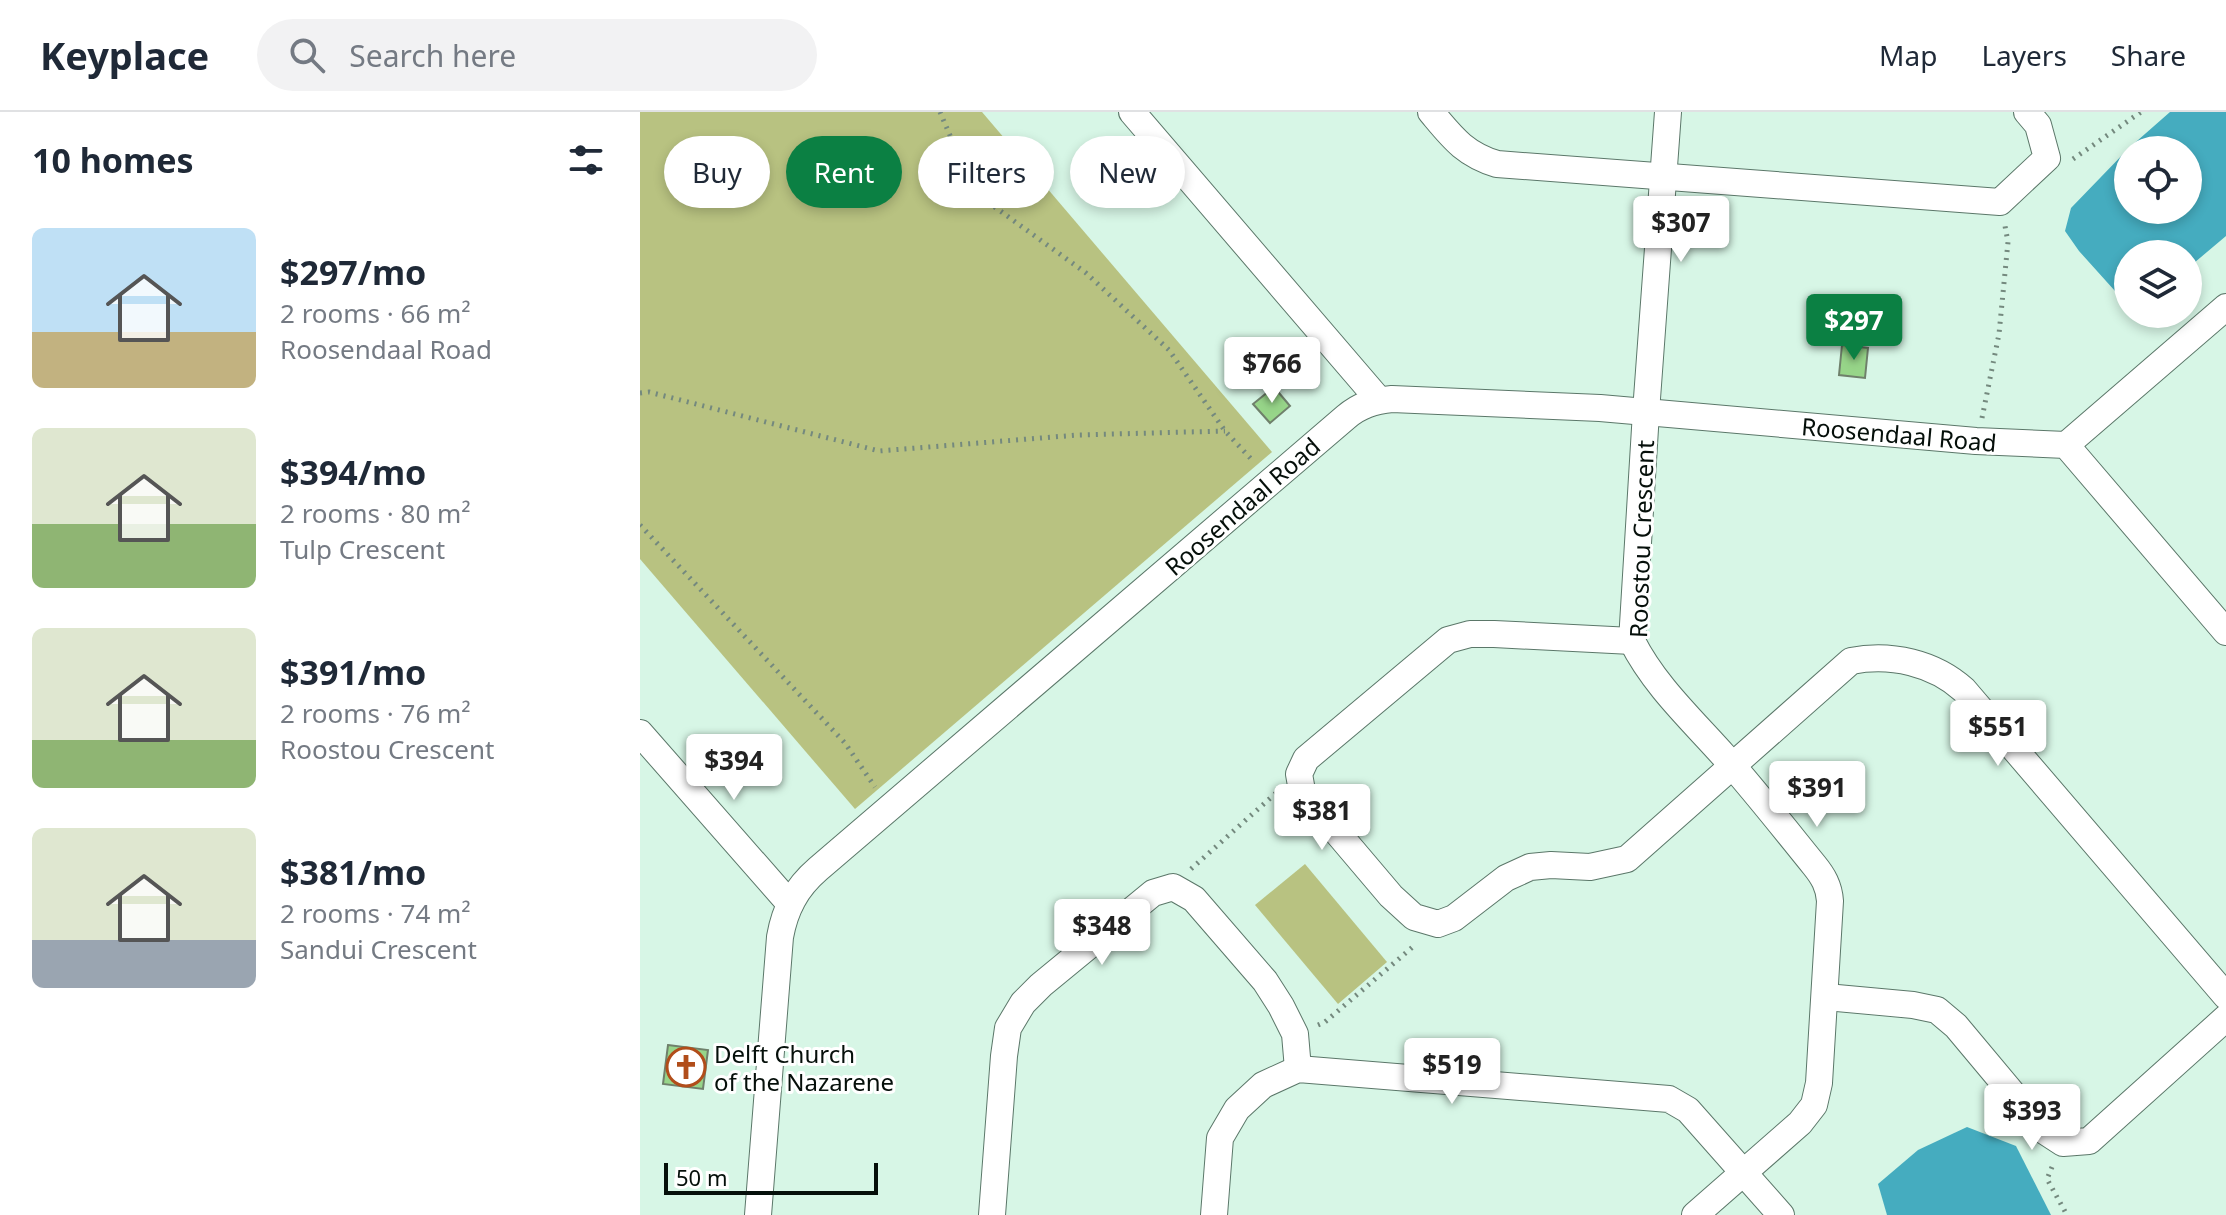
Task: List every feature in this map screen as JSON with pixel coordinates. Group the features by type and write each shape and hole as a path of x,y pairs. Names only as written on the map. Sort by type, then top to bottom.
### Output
{"street":[{"path":"1132,112 1379,400"},
{"path":"1431,112 1460,145 1489,161 2000,202 2047,158 2038,125 2027,112"},
{"name":"Roostou Crescent","path":"1668,112 1632,641 1654,678 1814,865 1829,890 1826,997 1818,1094 1814,1105 1800,1123 1695,1215"},
{"path":"2226,307 2066,445 2226,632"},
{"name":"Roosendaal Road","path":"758,1215 780,937 790,904 806,879 1354,410 1379,400 1392,399 1600,408 1976,441 2066,445"},
{"path":"1632,641 1494,634 1470,634 1448,640 1306,759 1299,774 1302,791 1391,896 1414,917 1438,924 1454,918 1506,878 1530,867 1590,867 1627,859 1851,661 1895,660 1936,669 1964,690 2226,996"},
{"path":"640,733 790,904"},
{"path":"992,1215 1008,1028 1023,1003 1041,985 1153,893 1173,887 1194,899 1265,981 1295,1034 1298,1069"},
{"path":"1826,997 1937,1010 1956,1026 2043,1130 2063,1143 2089,1141 2226,1018"},
{"path":"1214,1215 1220,1138 1237,1109 1263,1085 1298,1069 1669,1099 1688,1110 1781,1215"}],"path":[{"path":"940,112 974,192 1086,273 1169,350 1225,431 1271,481"},
{"path":"2047,158 2067,164 2141,112"},
{"path":"1976,441 1999,334 2008,242 2000,202"},
{"path":"640,393 649,392 879,451 1078,435 1225,431"},
{"path":"640,525 845,743 890,807"},
{"path":"1173,887 1299,774"},
{"path":"1295,1034 1325,1022 1438,924"},
{"path":"2063,1143 2047,1179 2067,1215"}],"green space":[{"path":"640,112 982,112 1002,136 918,136 918,208 1054,208 1054,196 1272,452 855,809 640,559"},
{"path":"1305,864 1387,962 1338,1004 1255,905"}],"water":[{"path":"2170,112 2226,112 2226,236 2202,256 2202,240 2114,240 2114,290 2065,231 2071,208 2114,164 2114,224 2202,224 2202,136 2143,136"},
{"path":"1967,1127 2016,1146 2051,1215 1887,1215 1878,1184 1918,1150"}],"building":[{"path":"1842,345 1868,348 1865,378 1839,375"},
{"path":"1274,387 1290,406 1270,423 1253,404"},
{"name":"Delft Church of the Nazarene","path":"668,1045 708,1050 703,1089 663,1084"}],"place":[{"name":"Delft Church of the Nazarene","path":"686,1067"}]}
